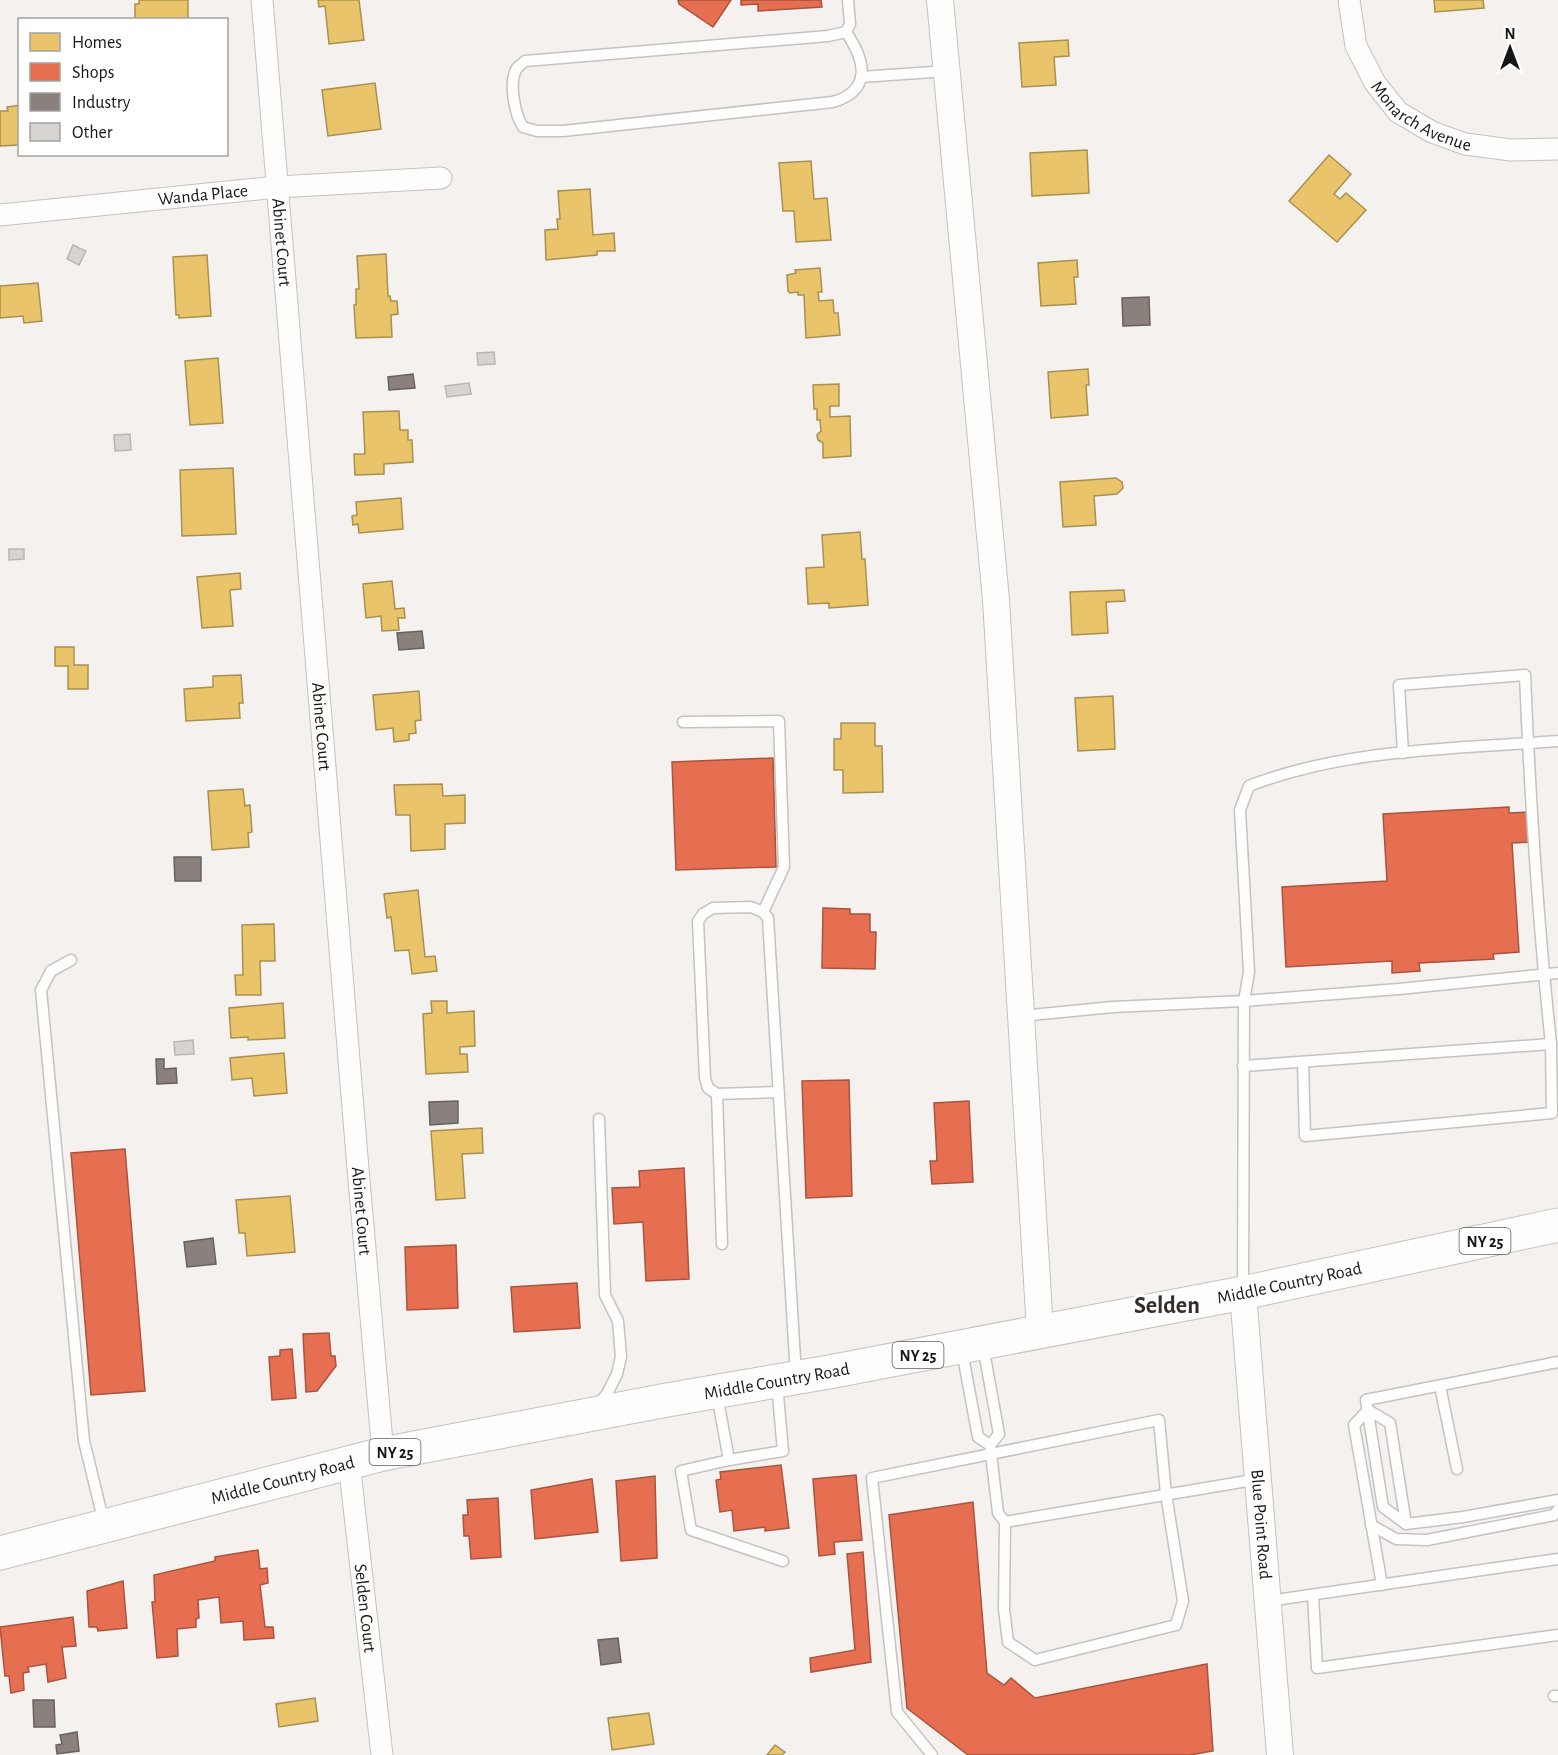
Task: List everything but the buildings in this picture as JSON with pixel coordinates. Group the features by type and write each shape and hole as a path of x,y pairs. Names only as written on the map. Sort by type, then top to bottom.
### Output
{"main road":[{"name":"Middle Country Road","path":"0,1553 383,1454 1243,1293 1558,1225"}],"street":[{"name":"Abinet Court","path":"262,0 383,1454"},
{"path":"940,0 996,600 1040,1331"},
{"name":"Monarch Avenue","path":"1349,0 1356,46 1375,83 1398,112 1432,132 1465,144 1511,150 1558,149"},
{"name":"Wanda Place","path":"0,215 277,187 441,178"},
{"name":"Blue Point Road","path":"1243,1293 1280,1755"},
{"name":"Selden Court","path":"349,1462 382,1755"}],"lane":[{"path":"846,32 850,24 848,0"},
{"path":"846,32 855,45 862,81 856,91 844,99 833,102 563,131 537,131 523,127 516,117 512,81 517,69 525,62 828,36 846,32"},
{"path":"861,77 947,71"},
{"path":"1303,1062 1305,1136 1552,1113 1551,1044 1544,975 1525,675 1399,686 1403,753"},
{"path":"683,722 779,721 784,867 764,912"},
{"path":"1243,1293 1244,1001 1249,972 1240,810 1249,786 1269,778 1334,760 1558,741"},
{"path":"779,1092 717,1094 708,1088 705,1078 698,921 713,908 751,907 764,912 768,918 779,1092 786,1380 783,1451 681,1471 691,1530 783,1562"},
{"path":"71,960 51,971 41,990 84,1441 105,1524"},
{"path":"1021,1016 1113,1007 1244,1001 1399,989 1558,973"},
{"path":"1244,1066 1551,1044"},
{"path":"717,1094 722,1244"},
{"path":"588,1415 607,1394 617,1374 621,1357 618,1321 605,1295 599,1119"},
{"path":"971,1344 978,1437 991,1450"},
{"path":"932,1755 897,1712 872,1478 991,1450 1159,1420 1166,1494 1183,1601 1176,1625 1035,1660 1008,1642 1004,1609 1005,1522 998,1513 991,1450 999,1434 971,1344"},
{"path":"1382,1585 1354,1425 1367,1405 1440,1386 1558,1362"},
{"path":"1440,1386 1457,1469"},
{"path":"717,1392 729,1460"},
{"path":"1367,1405 1390,1423 1406,1524"},
{"path":"1367,1405 1383,1507 1406,1524 1463,1517 1558,1500"},
{"path":"1005,1522 1259,1479"},
{"path":"1371,1525 1396,1539 1427,1540 1554,1515 1558,1510"},
{"path":"1268,1601 1558,1558"},
{"path":"1313,1595 1317,1668 1558,1635"}],"district":[{"name":"Selden","path":"1167,1305"}]}
